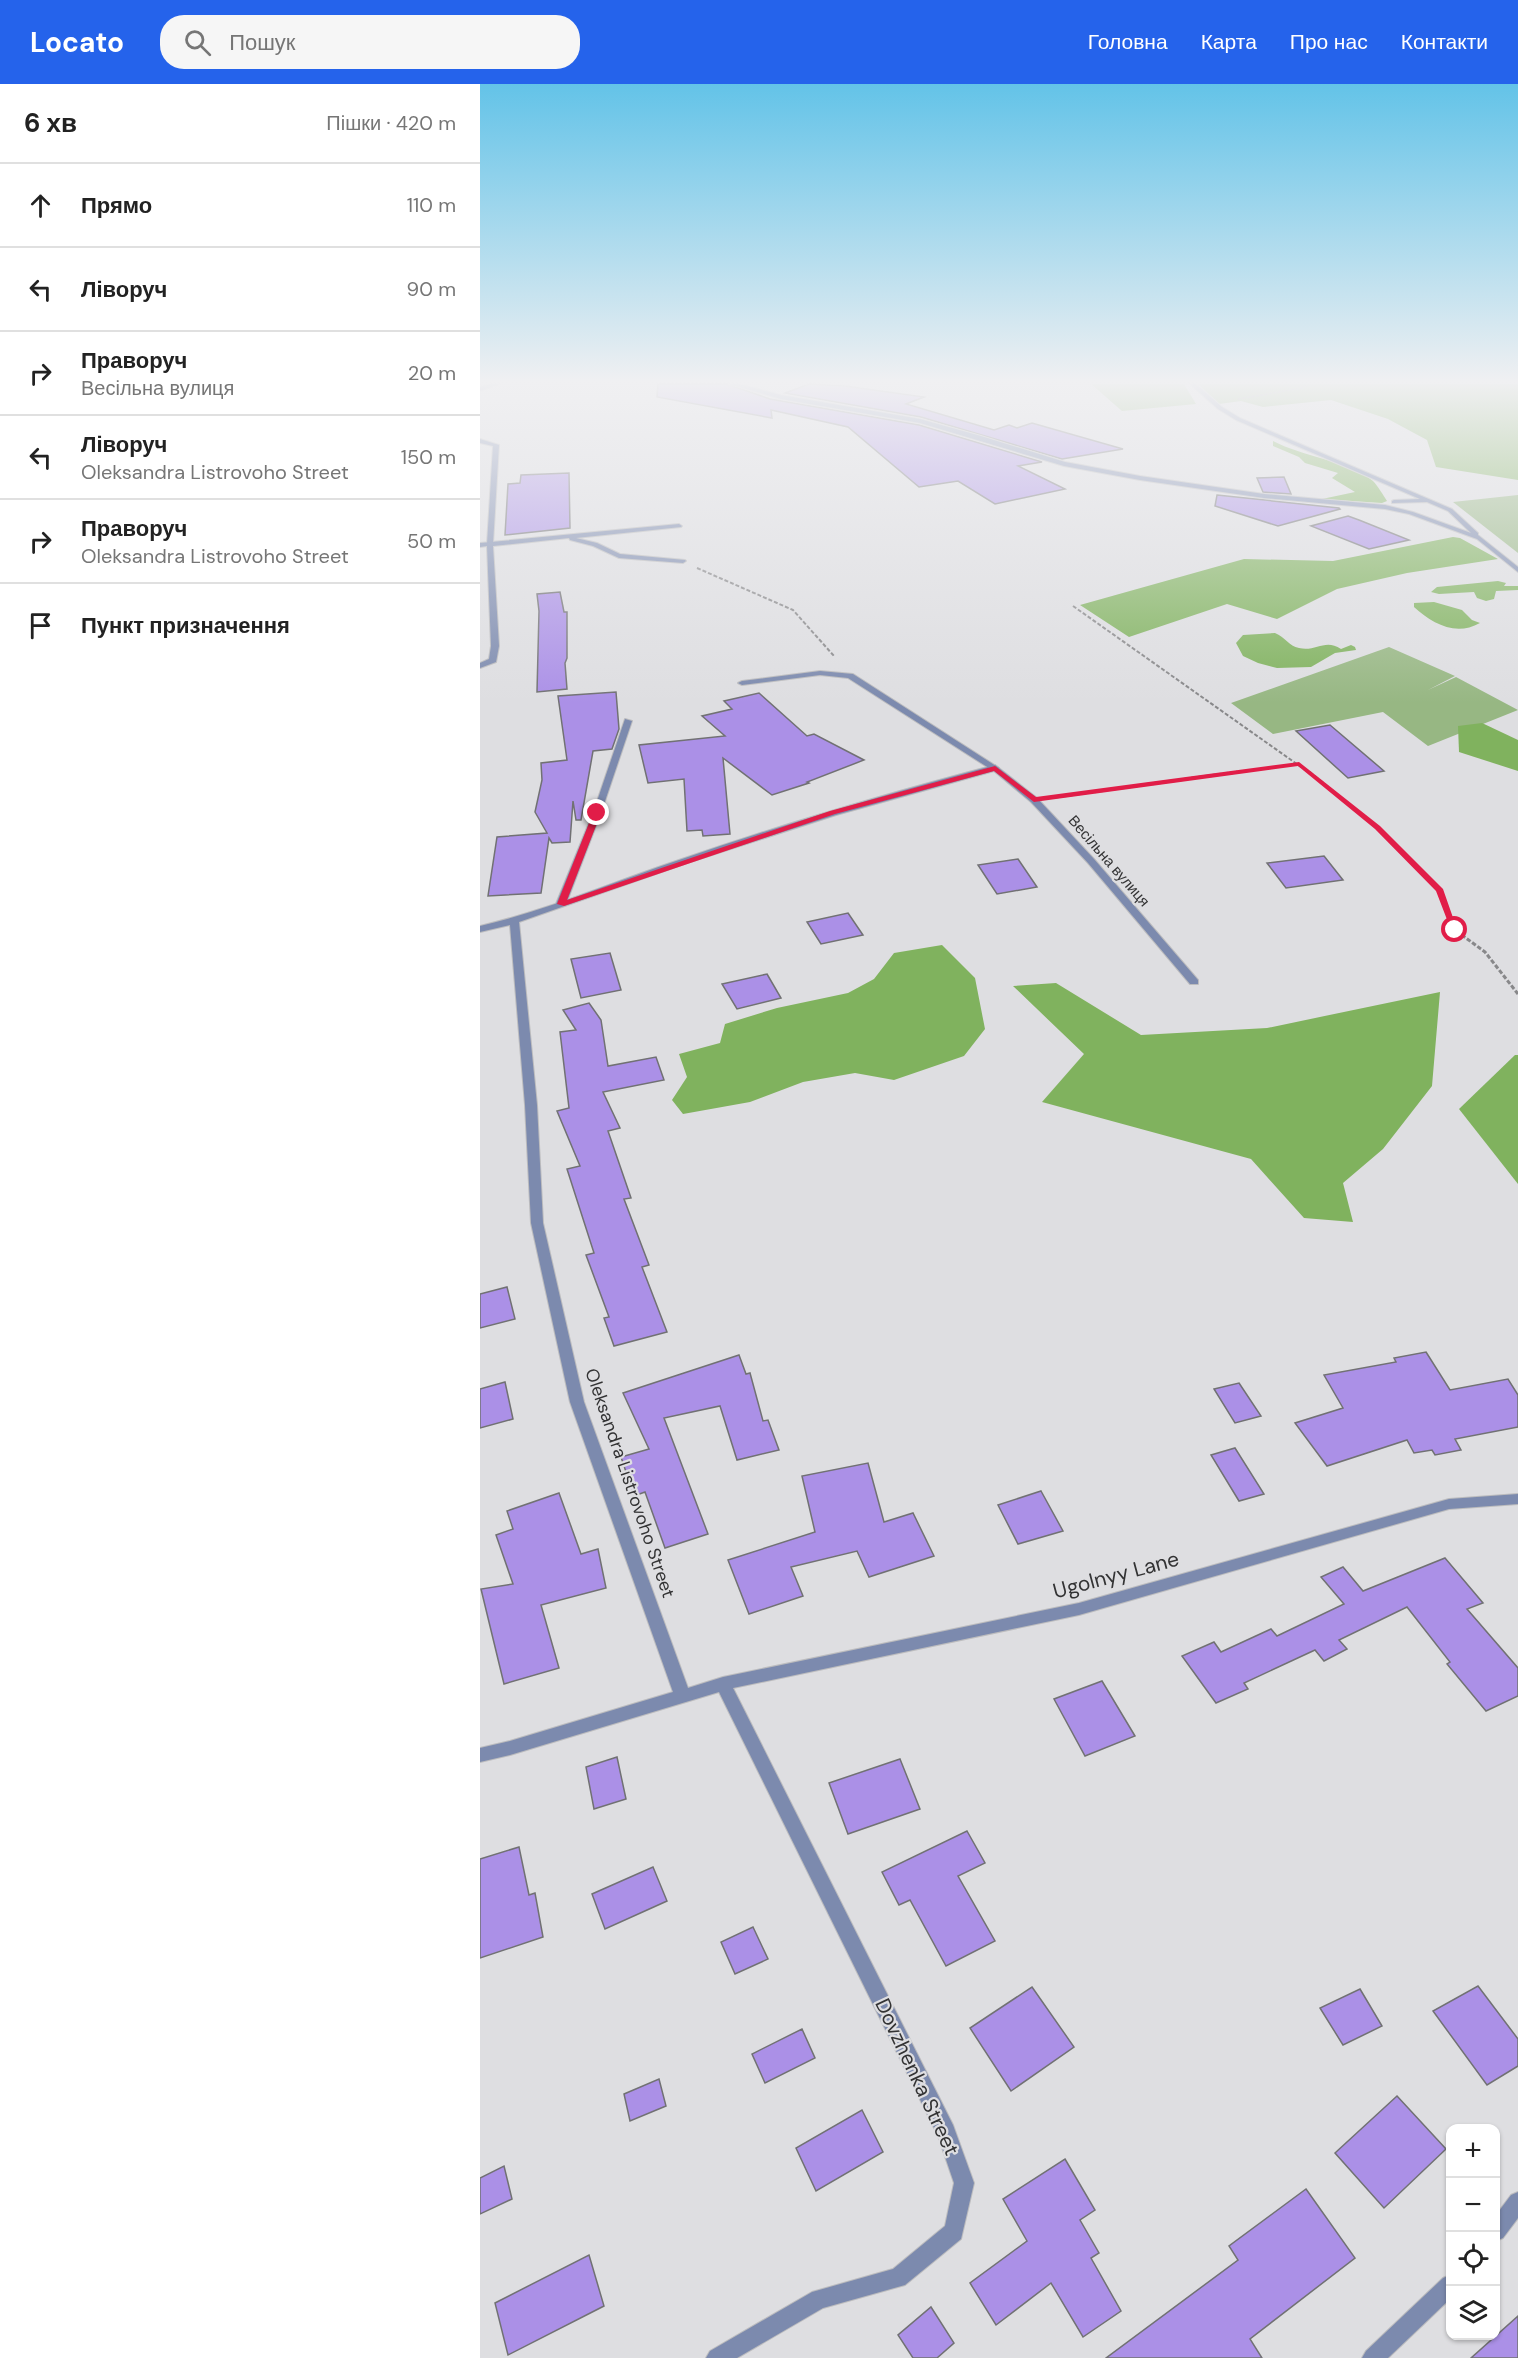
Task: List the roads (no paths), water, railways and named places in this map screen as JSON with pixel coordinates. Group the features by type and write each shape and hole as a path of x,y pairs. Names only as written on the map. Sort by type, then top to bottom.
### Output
{"street":[{"path":"480,666 493,660 495,646 490,544 493,490"},
{"path":"1223,490 1385,507 1411,513 1479,537"},
{"path":"1387,490 1390,497"},
{"path":"1407,490 1450,510 1518,570"},
{"path":"1385,507 1390,497"},
{"path":"1390,497 1432,501"},
{"path":"480,545 679,526"},
{"path":"559,537 595,544 619,556 683,561"},
{"name":"Весільна вулиця","path":"742,683 820,673 850,676 995,768 1034,800 1091,861 1194,982"},
{"path":"561,904 597,813 628,721"},
{"path":"480,930 514,921 833,813 995,768"},
{"name":"Oleksandra Listrovoho Street","path":"514,921 531,1105 537,1222 577,1402 683,1697"},
{"name":"Ugolnyy Lane","path":"723,1684 1079,1609 1449,1504 1518,1499"},
{"path":"480,1755 723,1684"},
{"name":"Dovzhenka Street","path":"717,2358 819,2299 898,2278 954,2232 964,2182 946,2132 723,1684"},
{"path":"1500,2225 1518,2202"},
{"path":"1373,2358 1449,2286"}]}
